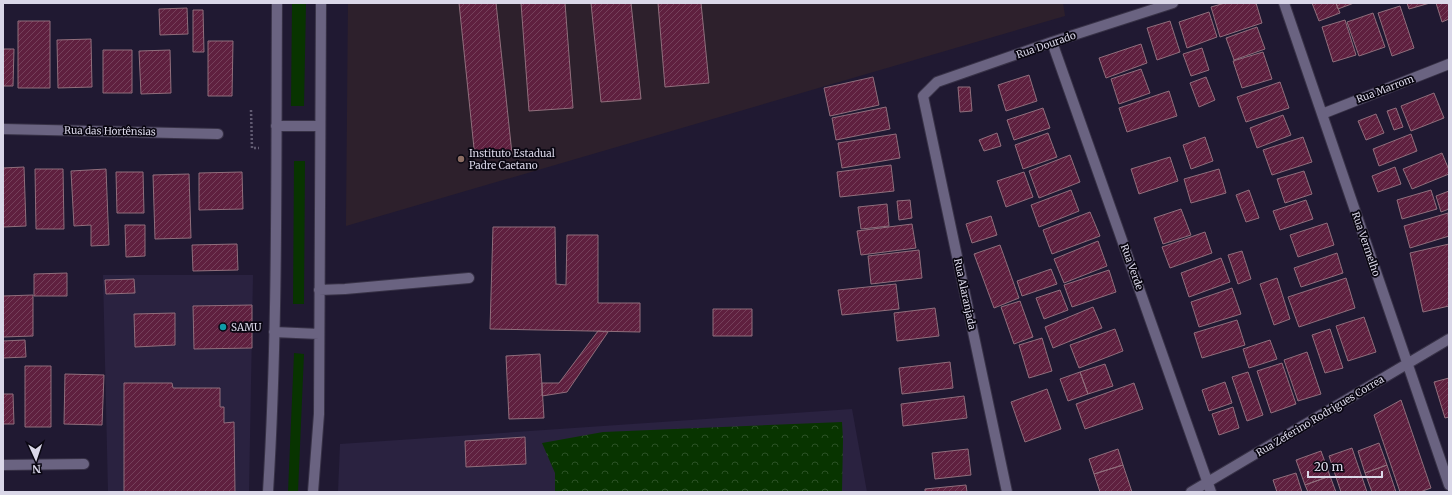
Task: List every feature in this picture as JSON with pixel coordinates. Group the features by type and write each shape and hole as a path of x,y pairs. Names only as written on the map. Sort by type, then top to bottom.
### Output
{"street":[{"path":"268,492 274,332 277,3"},
{"path":"313,492 319,414 321,3"},
{"name":"Rua Dourado","path":"923,96 937,82 1052,42 1173,3"},
{"name":"Rua Vermelho","path":"1284,3 1449,485"},
{"name":"Rua Verde","path":"1052,42 1210,487"},
{"name":"Rua Marrom","path":"1322,114 1449,64"},
{"name":"Rua Alaranjada","path":"923,96 1008,492"},
{"path":"276,126 320,126"},
{"name":"Rua das Hortênsias","path":"3,129 218,134"},
{"path":"319,290 469,278"},
{"path":"274,332 319,334"},
{"name":"Rua Zeferino Rodrigues Correa","path":"1191,492 1210,487 1449,339"},
{"path":"3,465 84,464"}],"path":[{"path":"251,110 252,148"}],"shaded area":[{"name":"Instituto Estadual Padre Caetano","path":"348,3 1063,3 1065,16 346,226"},
{"path":"103,275 253,275 249,492 108,492"},
{"path":"852,409 867,492 338,492 340,444"}],"green space":[{"path":"292,3 306,3 304,106 291,106"},
{"path":"294,161 305,161 304,304 293,304"},
{"path":"294,353 304,354 298,492 288,492"},
{"path":"842,422 842,492 555,492 555,473 542,443 603,432"}],"building":[{"path":"459,3 496,3 512,154 475,158"},
{"path":"521,3 565,3 573,108 529,111"},
{"path":"591,3 631,3 641,99 601,102"},
{"path":"658,3 701,3 709,83 665,87"},
{"path":"1225,3 1256,3 1262,23 1220,37 1211,7"},
{"path":"1312,3 1336,3 1340,13 1319,21"},
{"path":"1336,3 1354,3 1338,9"},
{"path":"1407,3 1430,3 1409,9"},
{"path":"1436,3 1449,3 1449,19 1442,22"},
{"path":"1400,6 1414,48 1392,56 1378,13"},
{"path":"187,8 188,34 160,35 159,9"},
{"path":"193,10 203,10 204,52 193,52"},
{"path":"1209,12 1217,37 1187,48 1179,22"},
{"path":"1373,13 1385,47 1359,56 1347,22"},
{"path":"1345,20 1356,55 1333,62 1322,27"},
{"path":"18,21 50,21 50,88 18,88"},
{"path":"1170,21 1180,52 1157,60 1147,28"},
{"path":"1257,27 1265,49 1234,60 1226,38"},
{"path":"91,39 92,87 58,88 57,40"},
{"path":"208,41 233,41 232,96 208,96"},
{"path":"1141,44 1147,63 1106,78 1099,58"},
{"path":"1202,48 1209,70 1191,76 1183,54"},
{"path":"3,49 14,49 13,86 3,86"},
{"path":"103,50 132,50 132,93 103,93"},
{"path":"170,50 171,93 141,94 139,51"},
{"path":"1263,52 1272,79 1242,88 1233,61"},
{"path":"1141,69 1150,93 1119,104 1111,79"},
{"path":"1029,75 1037,101 1006,111 998,85"},
{"path":"873,77 879,105 830,116 824,88"},
{"path":"1206,77 1215,100 1199,107 1190,83"},
{"path":"1280,82 1289,108 1246,122 1237,97"},
{"path":"958,87 970,87 972,111 960,112"},
{"path":"1169,91 1177,116 1127,132 1119,108"},
{"path":"1434,93 1444,118 1411,131 1401,106"},
{"path":"886,107 890,129 836,140 832,118"},
{"path":"1043,108 1050,128 1014,140 1007,120"},
{"path":"1396,108 1403,127 1394,130 1387,111"},
{"path":"1376,114 1384,133 1366,140 1358,121"},
{"path":"1283,115 1291,135 1257,148 1250,128"},
{"path":"997,133 1001,146 984,151 979,140"},
{"path":"1048,133 1057,157 1023,169 1015,145"},
{"path":"896,134 900,158 842,168 838,143"},
{"path":"1411,134 1417,151 1379,166 1373,149"},
{"path":"1205,137 1213,161 1191,169 1183,145"},
{"path":"1303,137 1312,162 1272,175 1263,150"},
{"path":"1442,153 1449,170 1449,174 1412,189 1403,169"},
{"path":"1070,155 1080,182 1039,198 1029,171"},
{"path":"1170,157 1178,181 1139,194 1131,169"},
{"path":"891,165 894,191 840,197 837,172"},
{"path":"24,167 26,226 3,227 3,168"},
{"path":"1395,167 1401,184 1378,192 1372,176"},
{"path":"35,169 63,169 64,229 36,229"},
{"path":"106,169 109,245 91,246 91,225 74,226 71,171"},
{"path":"1219,169 1226,193 1191,203 1184,179"},
{"path":"1304,171 1312,194 1285,203 1277,179"},
{"path":"116,172 143,172 144,213 117,213"},
{"path":"242,172 243,209 199,210 199,173"},
{"path":"1024,172 1033,197 1006,207 997,181"},
{"path":"189,174 191,238 155,239 153,175"},
{"path":"1071,190 1079,211 1039,227 1031,205"},
{"path":"1249,190 1259,218 1246,222 1236,195"},
{"path":"1431,190 1437,209 1402,219 1397,200"},
{"path":"1449,191 1449,209 1441,212 1436,196"},
{"path":"910,200 912,218 899,220 897,201"},
{"path":"1306,200 1313,219 1280,230 1273,211"},
{"path":"887,204 889,226 861,229 858,207"},
{"path":"1181,209 1191,235 1163,244 1154,218"},
{"path":"1090,212 1100,236 1052,254 1043,230"},
{"path":"1448,213 1449,236 1410,248 1404,226"},
{"path":"991,216 997,235 972,243 966,224"},
{"path":"1327,223 1334,245 1298,257 1290,235"},
{"path":"912,224 916,248 861,255 857,231"},
{"path":"125,225 145,225 145,256 126,257"},
{"path":"493,227 555,227 556,284 566,285 567,235 598,235 598,303 640,303 640,332 490,329"},
{"path":"1205,232 1212,253 1170,268 1162,247"},
{"path":"1098,241 1107,266 1064,283 1054,259"},
{"path":"237,244 238,270 193,271 192,245"},
{"path":"1449,244 1449,306 1423,312 1410,253"},
{"path":"1000,245 1019,298 994,308 974,254"},
{"path":"919,250 922,278 871,284 868,256"},
{"path":"1242,251 1251,279 1238,284 1228,255"},
{"path":"1337,253 1343,273 1301,287 1294,268"},
{"path":"1221,258 1230,282 1189,297 1181,273"},
{"path":"1051,269 1057,284 1022,296 1017,281"},
{"path":"1109,270 1116,292 1072,307 1064,285"},
{"path":"67,273 67,296 34,296 34,274"},
{"path":"1277,278 1290,319 1274,325 1260,284"},
{"path":"1346,278 1355,308 1299,327 1288,297"},
{"path":"134,279 135,293 106,294 105,280"},
{"path":"896,284 899,309 842,315 838,290"},
{"path":"1232,288 1241,314 1199,327 1191,302"},
{"path":"1060,290 1068,310 1044,319 1036,298"},
{"path":"33,295 33,336 3,337 3,296"},
{"path":"1020,301 1033,337 1014,344 1001,307"},
{"name":"SAMU","path":"252,305 252,348 194,349 193,306"},
{"path":"1093,307 1102,328 1053,348 1045,327"},
{"path":"935,308 939,336 897,341 894,313"},
{"path":"713,309 752,309 752,336 713,336"},
{"path":"175,313 175,345 135,347 134,314"},
{"path":"1364,317 1376,352 1348,361 1336,326"},
{"path":"1237,320 1245,345 1202,358 1194,333"},
{"path":"1115,329 1123,351 1079,368 1070,345"},
{"path":"1330,329 1343,368 1325,373 1312,335"},
{"path":"598,331 608,332 567,392 542,396 542,383 559,383"},
{"path":"1042,338 1052,371 1029,378 1019,345"},
{"path":"25,340 26,357 3,358 3,341"},
{"path":"1270,340 1277,359 1249,368 1243,349"},
{"path":"1307,352 1321,394 1298,401 1284,360"},
{"path":"540,354 544,418 509,419 506,356"},
{"path":"950,362 953,388 902,394 899,368"},
{"path":"1282,363 1296,404 1271,413 1257,371"},
{"path":"1105,364 1113,386 1088,394 1080,372"},
{"path":"25,366 51,366 51,427 25,427"},
{"path":"1080,372 1088,394 1068,401 1060,379"},
{"path":"1248,372 1263,415 1247,421 1232,377"},
{"path":"65,374 104,375 102,425 64,424"},
{"path":"1449,378 1449,417 1445,418 1434,382"},
{"path":"1225,382 1232,403 1209,411 1202,390"},
{"path":"124,383 172,383 173,388 220,388 220,407 224,407 224,423 234,422 235,492 124,492"},
{"path":"1134,383 1143,409 1085,429 1076,404"},
{"path":"1047,389 1061,429 1025,442 1011,402"},
{"path":"3,394 13,394 14,424 3,424"},
{"path":"964,396 967,418 903,426 901,404"},
{"path":"1401,400 1431,488 1420,492 1400,492 1374,415"},
{"path":"1233,407 1239,428 1219,435 1212,414"},
{"path":"525,437 526,464 466,467 465,441"},
{"path":"1379,443 1387,465 1365,473 1358,451"},
{"path":"1352,448 1367,492 1341,492 1329,456"},
{"path":"968,449 971,475 935,479 932,453"},
{"path":"1118,449 1123,465 1094,474 1089,459"},
{"path":"1321,451 1330,476 1305,485 1296,460"},
{"path":"1123,465 1132,492 1100,492 1094,474"},
{"path":"1387,465 1396,492 1372,492 1365,473"},
{"path":"1296,473 1302,492 1277,492 1273,480"},
{"path":"1330,476 1336,492 1308,492 1305,485"},
{"path":"966,485 967,492 925,492 925,489"}],"place":[{"name":"Instituto Estadual Padre Caetano","path":"461,159"},
{"name":"SAMU","path":"223,327"}]}
